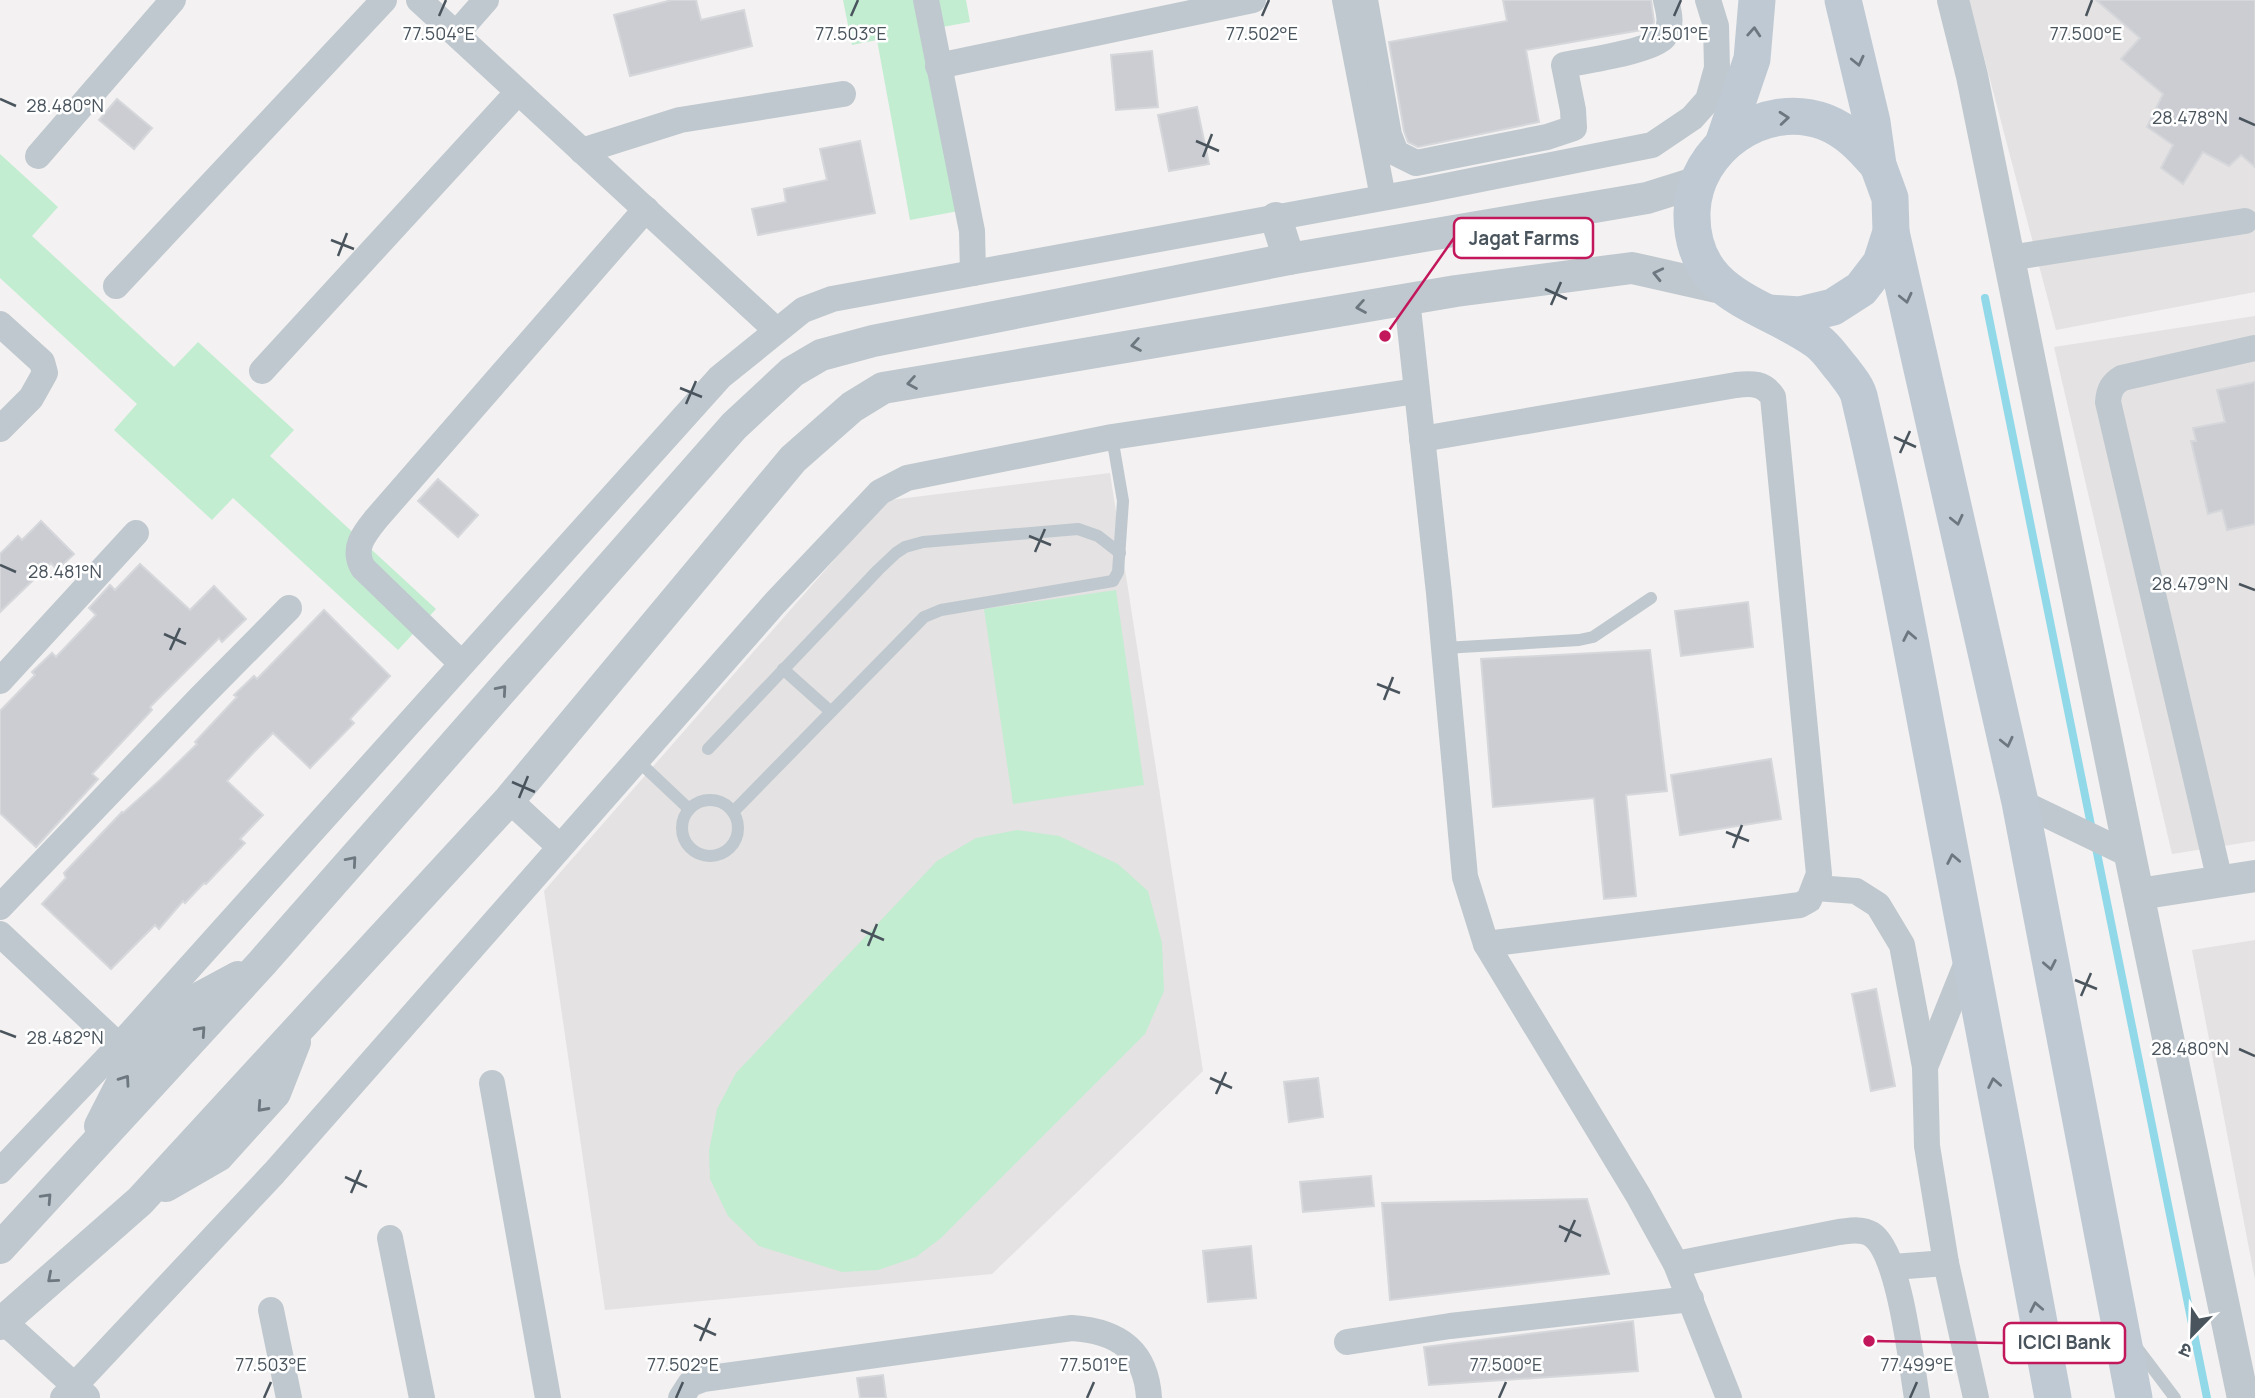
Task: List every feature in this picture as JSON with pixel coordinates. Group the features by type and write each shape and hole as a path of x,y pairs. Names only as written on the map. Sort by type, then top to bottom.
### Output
{"main road":[{"path":"1723,144 1752,59 1757,0"},
{"path":"1843,0 1872,122 1878,165 1890,198 1891,232 2035,808 2134,1398"},
{"path":"1878,165 1854,138 1823,121 1787,116 1752,124 1723,144 1708,161 1698,182 1692,210 1695,239 1706,267 1725,289 1745,303 1821,343 1857,388 1877,470 1970,954 2045,1380"},
{"path":"1767,313 1800,316 1833,307 1860,289 1881,263 1891,232"}],"street":[{"path":"38,156 173,0"},
{"path":"116,286 384,0"},
{"path":"419,0 776,330"},
{"path":"457,33 486,0"},
{"path":"926,0 972,231 973,273"},
{"path":"938,66 1253,0"},
{"path":"1345,0 1383,197"},
{"path":"1365,0 1389,135 1395,153 1416,163 1547,137 1574,128 1564,65 1646,48 1664,38 1671,21 1666,0"},
{"path":"0,1171 119,1046 720,377 803,310 832,299 1276,218 1652,145 1692,118 1708,100 1717,68 1716,26 1709,0"},
{"path":"1953,0 1972,76 2008,258 2118,849 2139,894 2243,1398"},
{"path":"262,371 518,92"},
{"path":"582,151 680,120 843,94"},
{"path":"0,1248 262,963 734,426 792,372 821,355 873,341 1289,259 1647,198 1698,182"},
{"path":"461,663 363,568 358,561 358,548 366,532 400,490 646,209"},
{"path":"1276,218 1289,259"},
{"path":"2008,258 2245,221"},
{"path":"1416,391 1112,437 907,478 880,492 775,603 75,1394 1,1323 140,1201 218,1156 275,1093 302,1024 509,800 793,459 852,408 883,388 1407,299 1632,268 1725,289"},
{"path":"1407,299 1465,877 1486,944 1676,1264 1729,1398"},
{"path":"0,324 42,362 45,373 31,398 0,429"},
{"path":"2220,881 2108,402 2109,391 2114,383 2122,378 2255,348"},
{"path":"1422,439 1736,385 1754,383 1768,389 1773,397 1817,846 1819,874 1810,900 1800,905 1486,944"},
{"path":"0,681 136,533"},
{"path":"0,907 289,608"},
{"path":"509,800 560,847"},
{"path":"2035,808 2118,849"},
{"path":"2139,894 2255,876"},
{"path":"1815,888 1856,891 1878,905 1902,945 1925,1068 1927,1146 1946,1263 1976,1398"},
{"path":"0,934 119,1046"},
{"path":"1925,1068 1970,954"},
{"path":"492,1083 548,1398"},
{"path":"1676,1264 1858,1230 1870,1233 1882,1244 1893,1267 1917,1398"},
{"path":"390,1238 422,1398"},
{"path":"1893,1267 1946,1263"},
{"path":"1347,1342 1450,1326 1691,1299"},
{"path":"271,1310 289,1398"},
{"path":"681,1398 690,1384 703,1379 1072,1328 1090,1329 1121,1341 1136,1355 1143,1367 1149,1398"}],"lane":[{"path":"733,812 924,617 941,610 1113,581 1118,572 1123,495 1112,437"},
{"path":"708,749 878,570 905,547 923,542 1078,529 1098,536 1120,553"},
{"path":"1444,648 1586,639 1651,597"},
{"path":"783,669 830,711"},
{"path":"637,760 689,809"},
{"path":"702,800 715,800 728,806 733,812 738,824 737,837 728,849 709,856 699,854 684,838 682,822 689,809 702,800"},
{"path":"2120,1324 2175,1398"}],"shaded area":[{"path":"1969,0 2255,0 2255,292 2056,330"},
{"path":"2255,316 2255,841 2172,854 2054,347"},
{"path":"1110,473 1203,1071 992,1274 605,1310 544,891 855,536 890,500"},
{"path":"2255,940 2255,1280 2192,950"}],"green space":[{"path":"843,0 966,0 970,22 942,27 975,208 910,220 877,40 852,45"},
{"path":"0,154 58,207 32,236 174,367 198,342 294,430 270,456 436,609 398,650 233,498 212,520 114,430 137,404 0,278"},
{"path":"1116,590 1144,785 1013,804 984,609"},
{"path":"1017,830 1059,836 1118,864 1148,891 1162,943 1164,991 1145,1034 941,1238 916,1257 878,1270 842,1272 759,1246 728,1216 710,1179 709,1151 717,1109 736,1073 937,861 976,838"}],"building":[{"path":"672,0 696,0 701,20 744,10 752,46 630,76 614,15"},
{"path":"1503,0 1651,0 1654,22 1647,29 1526,50 1539,122 1418,147 1408,142 1389,42 1507,21"},
{"path":"2096,0 2255,0 2255,167 2241,155 2229,166 2203,152 2183,184 2161,168 2173,145 2147,127 2163,94 2121,59 2140,38"},
{"path":"1152,51 1158,107 1116,110 1111,55"},
{"path":"117,99 152,128 134,149 99,120"},
{"path":"1197,107 1209,164 1169,171 1158,115"},
{"path":"860,141 875,213 758,235 752,209 786,202 784,189 827,180 820,149"},
{"path":"2255,382 2255,524 2227,530 2222,510 2208,514 2191,441 2196,441 2193,428 2225,422 2217,390"},
{"path":"438,479 478,515 458,537 418,501"},
{"path":"41,521 74,554 57,570 51,563 0,612 0,554 18,536 22,540"},
{"path":"140,564 190,610 214,586 246,619 222,642 219,638 150,707 152,710 92,774 98,779 36,847 0,813 0,711 35,675 32,672 52,653 56,657 96,615 89,608 110,585 115,590"},
{"path":"1748,602 1753,647 1681,656 1675,611"},
{"path":"324,610 390,676 350,719 354,723 310,768 273,733 254,752 227,781 263,815 240,839 245,843 206,884 185,903 183,901 159,929 155,925 111,969 42,904 66,878 64,873 122,812 197,744 195,742 237,697 234,695 254,676 257,679"},
{"path":"1650,650 1667,791 1626,795 1636,896 1604,899 1594,798 1493,807 1481,659"},
{"path":"1771,759 1781,819 1680,835 1671,775"},
{"path":"1876,989 1895,1086 1871,1091 1852,994"},
{"path":"1318,1078 1323,1117 1289,1122 1284,1082"},
{"path":"1371,1176 1374,1206 1303,1212 1300,1182"},
{"path":"1587,1199 1609,1274 1390,1300 1382,1203"},
{"path":"1251,1246 1256,1298 1208,1302 1203,1251"},
{"path":"1633,1321 1638,1371 1429,1385 1424,1347"},
{"path":"883,1375 886,1398 860,1398 857,1378"}],"waterway":[{"path":"1985,298 2092,830"},
{"path":"2095,843 2207,1398"}],"place":[{"name":"Jagat Farms","path":"1385,336"},
{"name":"ICICI Bank","path":"1869,1341"}]}
